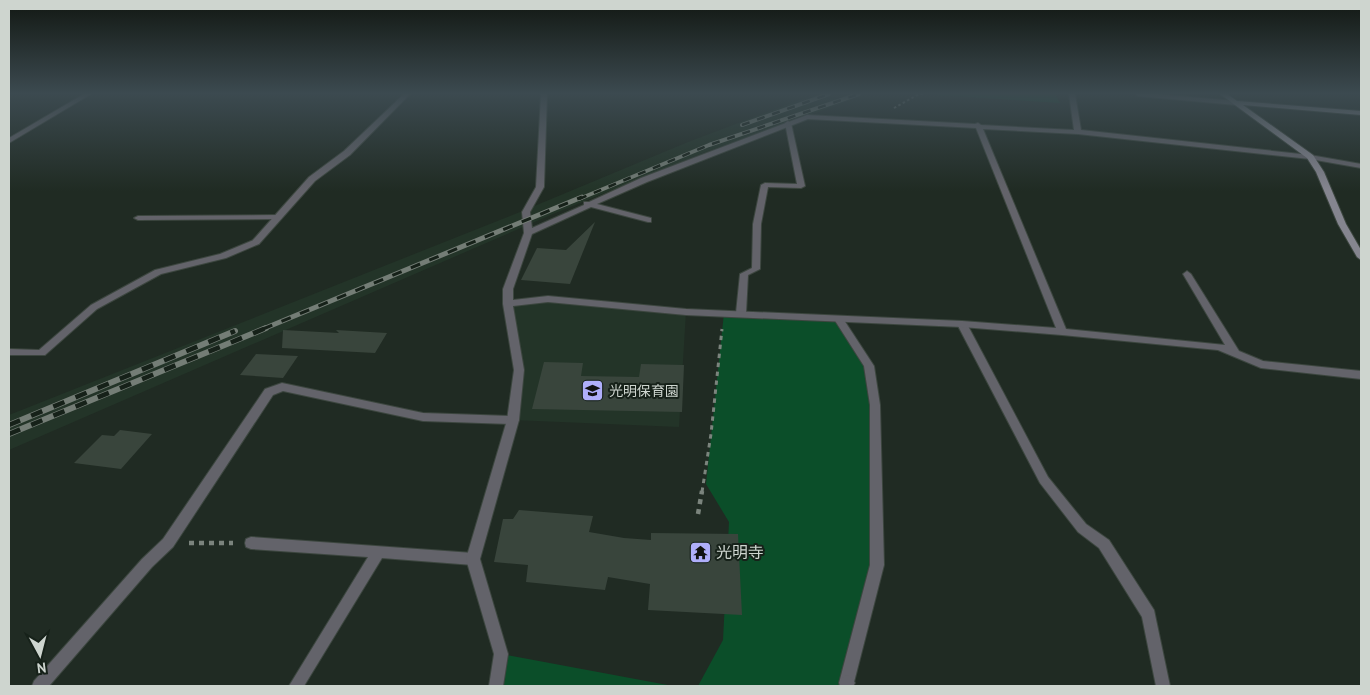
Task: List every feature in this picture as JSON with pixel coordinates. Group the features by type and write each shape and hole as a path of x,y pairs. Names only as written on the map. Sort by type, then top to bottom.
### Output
{"main road":[{"path":"1268,126 1310,157 1320,172 1342,224 1361,256"}],"street":[{"path":"9,142 35,126"},
{"path":"9,352 41,353 94,306 158,272 223,256 256,242 312,179 347,153 374,126"},
{"path":"496,686 501,654 473,559 513,420 519,370 508,304 508,289 528,233 526,212 540,187 543,126"},
{"path":"528,233 586,204 779,126"},
{"path":"741,313 744,274 756,269 757,224 765,185 801,186 789,126"},
{"path":"978,126 1062,332"},
{"path":"985,126 1078,132 1310,157 1361,166"},
{"path":"1077,126 1078,132"},
{"path":"586,204 648,220"},
{"path":"138,218 278,218"},
{"path":"1186,274 1235,353"},
{"path":"508,304 548,299 686,312 962,324 1062,332 1220,347 1261,364 1361,375"},
{"path":"839,319 869,366 875,405 877,565 846,685"},
{"path":"962,324 1044,480 1082,528 1104,544 1149,614 1164,686"},
{"path":"39,686 147,563 168,543 268,392 282,387 422,417 513,420"},
{"path":"251,543 473,559"},
{"path":"296,686 379,552"}],"path":[{"path":"698,514 711,434 724,313"},
{"path":"168,543 251,543"}],"shaded area":[{"path":"729,126 777,126 703,153 553,214 9,450 9,415 520,212"},
{"path":"548,299 686,312 679,427 513,420 519,370 508,304"}],"green space":[{"path":"724,313 839,319 869,366 877,565 846,686 698,686 723,640 729,522 706,484"},
{"path":"501,654 673,686 496,686"}],"building":[{"path":"595,222 570,284 521,280 537,248 566,250"},
{"path":"283,330 339,333 336,330 387,333 375,353 282,348"},
{"path":"256,354 298,356 283,378 240,375"},
{"path":"544,362 583,363 581,376 639,377 641,364 684,365 682,412 532,409"},
{"path":"120,430 152,434 121,469 74,463 102,435 114,436"},
{"path":"519,510 593,516 589,532 624,538 651,540 651,533 738,534 742,615 648,610 650,584 608,577 605,590 526,582 528,565 494,562 503,519 513,519"}],"railway":[{"path":"579,199 709,145 764,126"},
{"path":"263,329 582,197"},
{"path":"9,434 266,328"},
{"path":"9,425 235,331"}],"place":[{"name":"光明保育園","path":"593,391"},
{"name":"光明寺","path":"700,552"}]}
